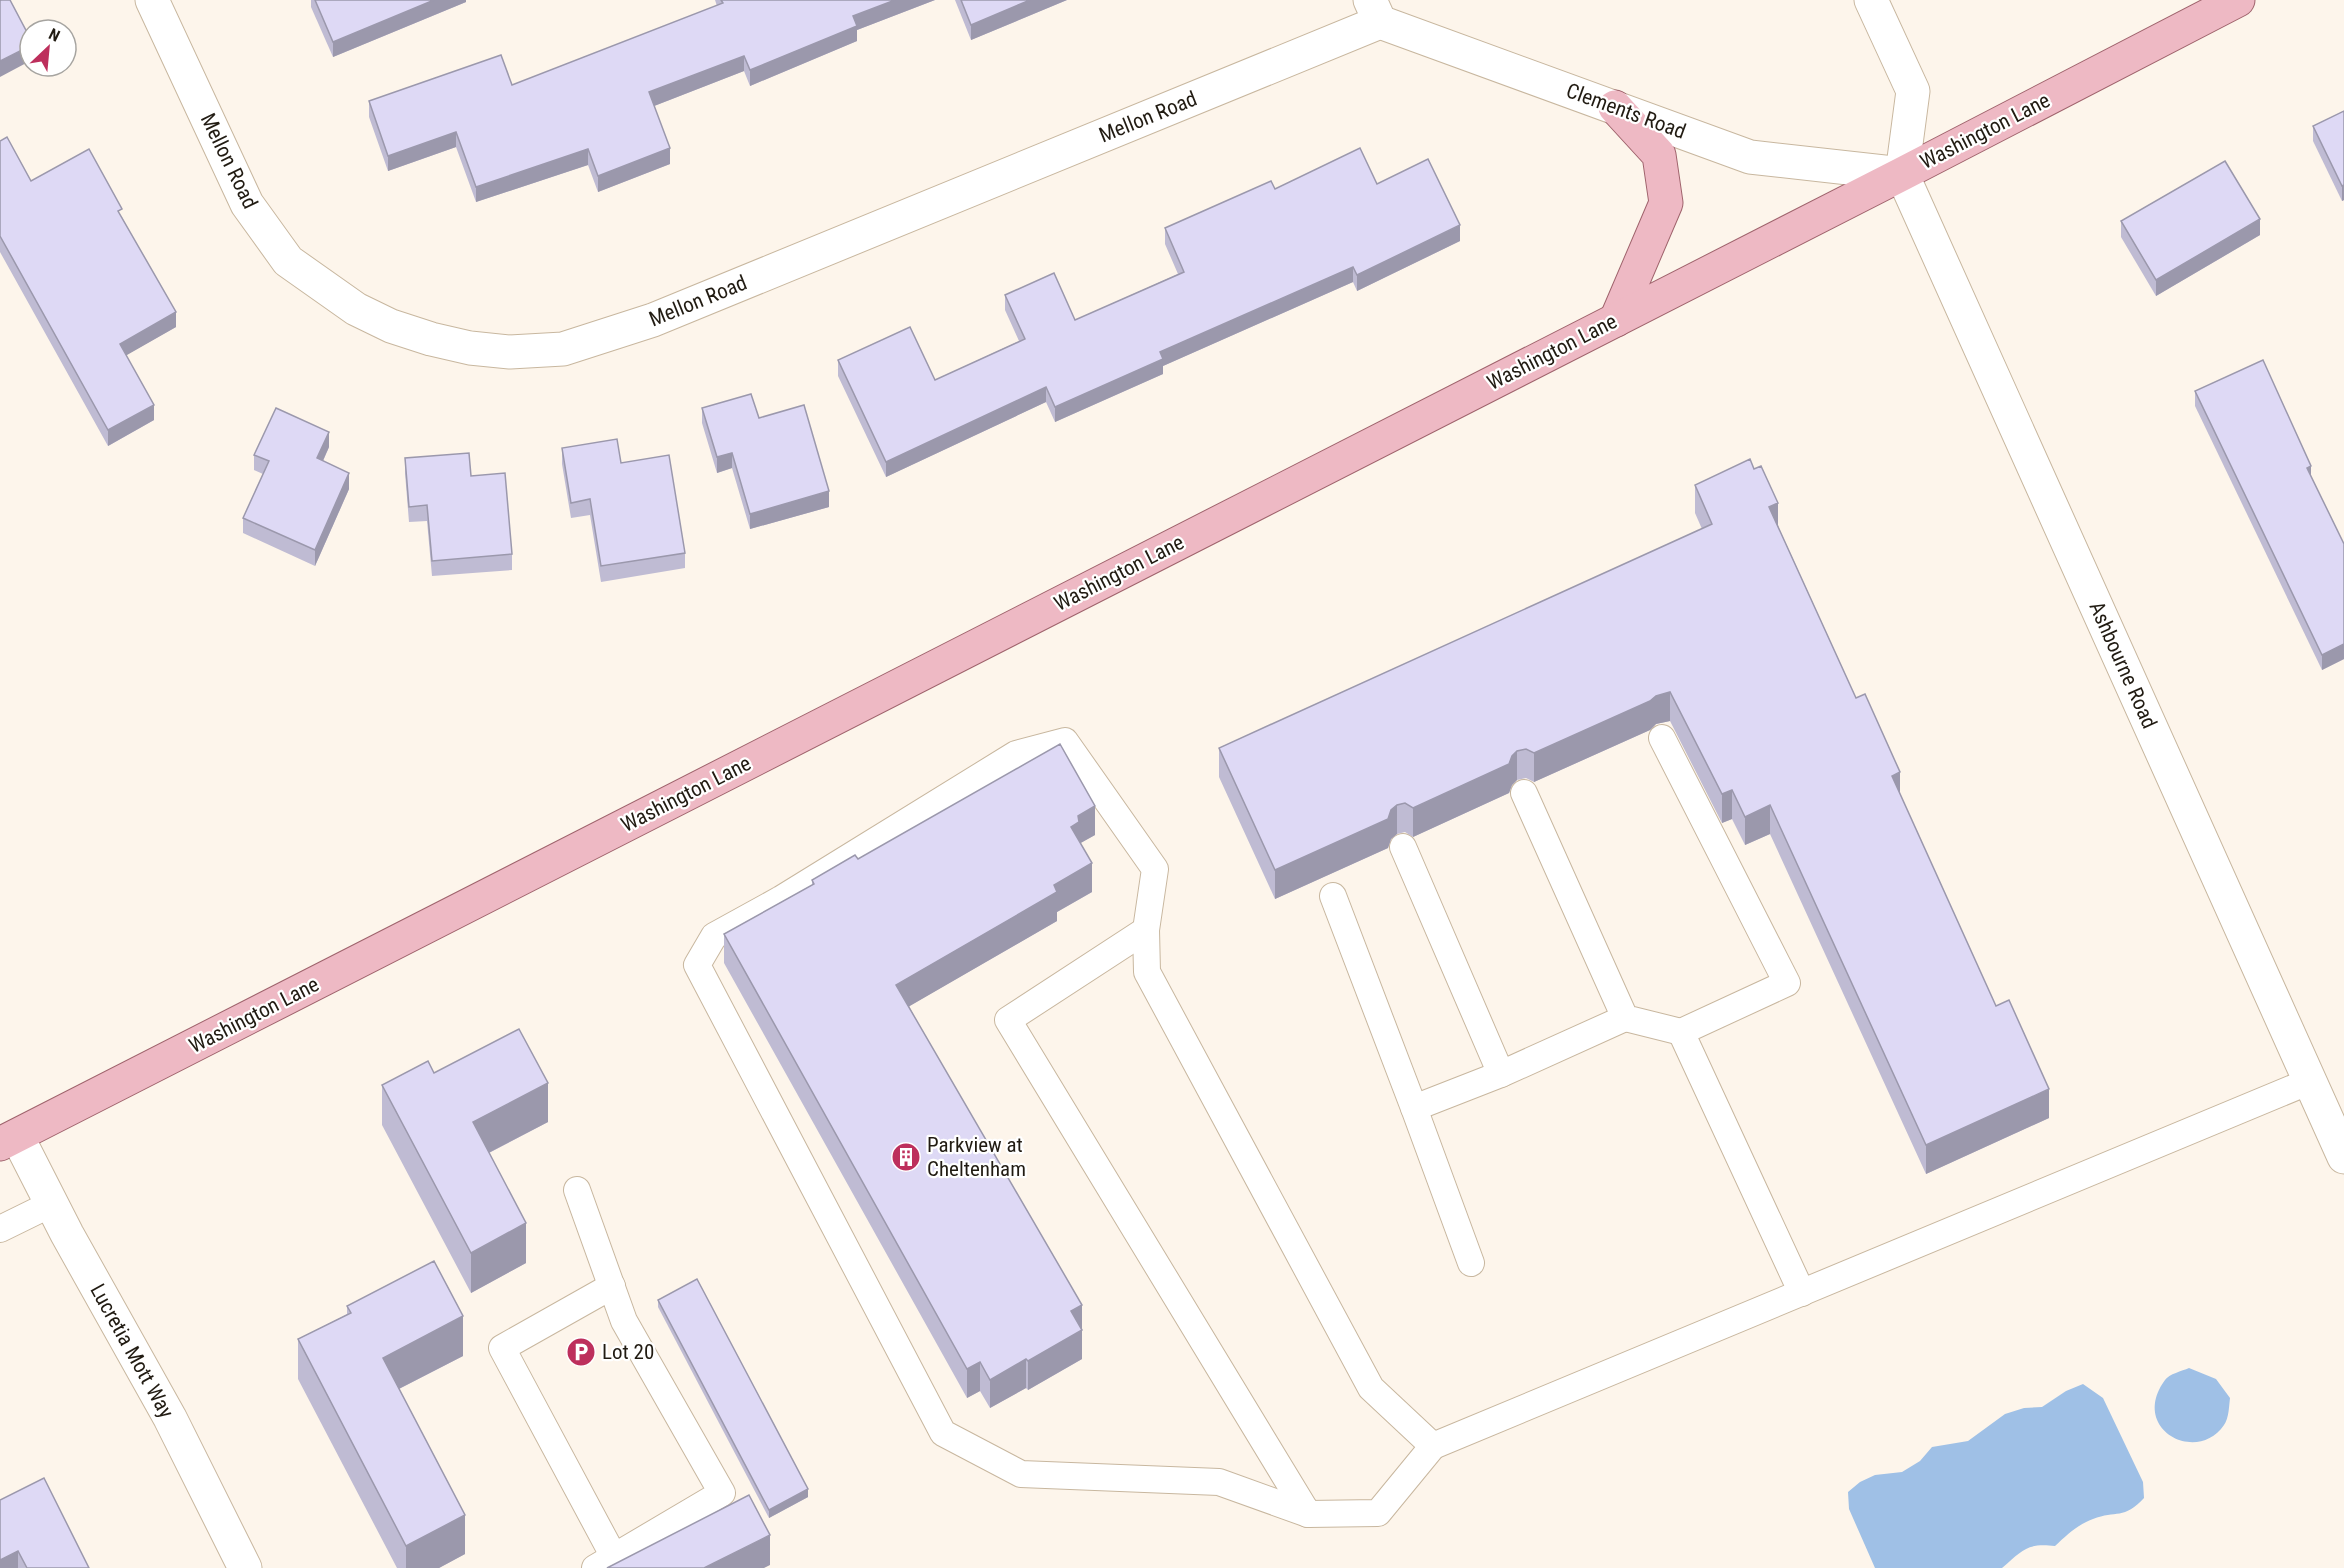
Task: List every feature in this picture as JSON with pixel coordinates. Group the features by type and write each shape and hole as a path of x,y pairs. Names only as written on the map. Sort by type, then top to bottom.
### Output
{"main road":[{"name":"Washington Lane","path":"8,1140 1902,174 2238,0"},
{"path":"1615,107 1659,155 1666,203 1616,320"}],"street":[{"name":"Mellon Road","path":"152,0 247,204 288,261 356,309 391,326 430,339 470,348 510,352 563,349 653,320 1375,11"},
{"path":"1871,0 1913,91 1902,174"},
{"name":"Clements Road","path":"1375,11 1615,107 1750,156 1902,174"},
{"name":"Ashbourne Road","path":"1902,174 2344,1157"},
{"name":"Lucretia Mott Way","path":"8,1140 51,1204 170,1418 244,1568"}],"lane":[{"path":"1414,1108 1501,1074 1625,1018 1681,1032 1787,983 1662,738"},
{"path":"1433,1446 1371,1388 1147,972 1146,930 1155,869 1065,741 1016,754 781,898 714,936 697,965 943,1433 1021,1474 1219,1482 1308,1514 1377,1513 1433,1446 2310,1081"},
{"path":"1524,792 1625,1018"},
{"path":"1403,847 1501,1074"},
{"path":"1333,896 1471,1263"},
{"path":"1146,930 1008,1020 1308,1514"},
{"path":"1681,1032 1802,1293"},
{"path":"577,1190 612,1286 624,1321 723,1493 604,1562 502,1348 612,1286"},
{"path":"0,1229 51,1204"}],"water":[{"path":"2189,1368 2216,1379 2230,1398 2224,1425 2212,1437 2198,1442 2184,1441 2171,1436 2161,1426 2155,1413 2156,1398 2165,1380"},
{"path":"2083,1384 2103,1398 2143,1482 2144,1498 2137,1505 2125,1512 2087,1521 2055,1546 2045,1545 2026,1549 2002,1568 1875,1568 1849,1509 1848,1492 1860,1482 1875,1475 1902,1472 1920,1461 1932,1447 1968,1441 2005,1414 2024,1408 2042,1407 2066,1391"}],"building":[{"path":"10,0 19,18 18,52 0,61 0,1"},
{"path":"315,0 434,0 333,42"},
{"path":"721,0 895,0 853,16 857,26 750,70 744,56 649,92 670,148 598,176 588,149 476,187 456,132 388,156 369,101 501,55 512,85 723,3"},
{"path":"961,0 1030,0 971,25"},
{"path":"2344,111 2344,185 2342,186 2313,126"},
{"path":"7,137 31,181 89,149 122,209 118,211 176,312 120,344 154,405 108,430 0,236 0,141"},
{"path":"1360,148 1377,184 1428,159 1460,225 1357,275 1353,267 1160,352 1163,359 1055,407 1046,387 886,462 838,360 910,327 935,380 1025,339 1005,295 1054,273 1075,320 1184,272 1165,228 1271,181 1275,189"},
{"path":"2225,161 2260,219 2156,280 2121,221"},
{"path":"2263,360 2311,466 2307,468 2344,544 2344,644 2322,655 2195,391"},
{"path":"751,394 759,418 804,405 829,491 750,514 732,453 717,457 702,408"},
{"path":"276,408 329,432 317,458 349,473 315,550 243,518 269,461 254,455"},
{"path":"617,439 621,463 669,455 685,553 601,566 590,499 571,503 562,448"},
{"path":"469,453 471,476 505,473 512,554 432,561 427,505 409,507 405,458"},
{"path":"1750,459 1754,469 1761,466 1778,503 1769,507 1856,698 1865,694 1900,772 1892,776 1996,1006 2009,1000 2049,1089 1926,1145 1770,805 1745,817 1732,790 1722,794 1670,692 1656,696 1650,701 1534,753 1526,749 1517,751 1509,764 1413,808 1405,803 1397,805 1391,810 1388,819 1275,870 1219,748 1712,524 1695,485"},
{"name":"Parkview at Cheltenham","path":"1060,744 1095,806 1078,816 1079,822 1071,827 1092,863 1054,885 1057,892 896,985 1082,1305 1071,1311 1082,1330 990,1380 980,1362 967,1369 724,934 814,884 812,880 855,855 858,859"},
{"path":"519,1029 548,1083 473,1122 526,1223 471,1253 382,1085 428,1061 434,1073"},
{"path":"434,1261 463,1316 383,1358 465,1515 406,1546 298,1339 351,1313 347,1306"},
{"path":"697,1279 808,1489 769,1510 658,1300"},
{"path":"44,1478 89,1568 27,1568 18,1551 0,1560 0,1500"},
{"path":"749,1495 770,1535 704,1568 607,1568"}],"place":[{"name":"Parkview at Cheltenham","path":"906,1157"},
{"name":"Lot 20","path":"581,1352"}]}
